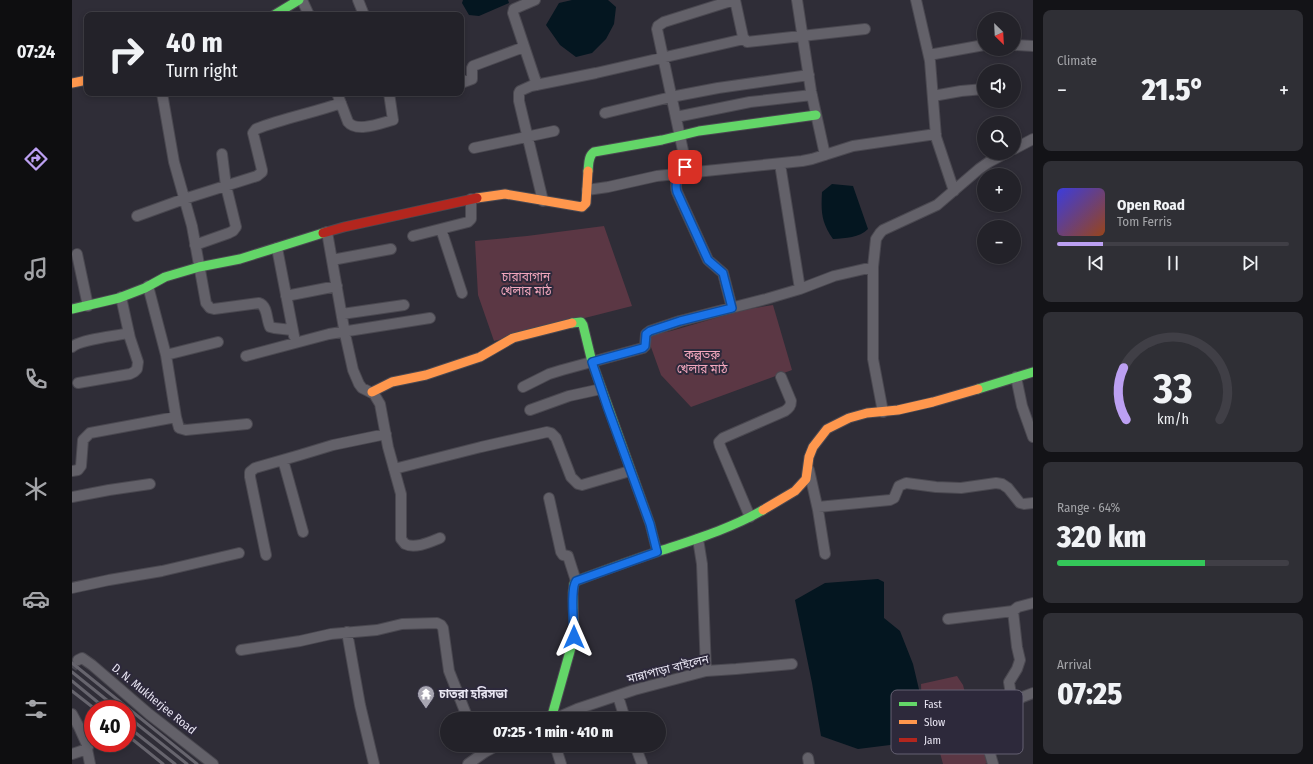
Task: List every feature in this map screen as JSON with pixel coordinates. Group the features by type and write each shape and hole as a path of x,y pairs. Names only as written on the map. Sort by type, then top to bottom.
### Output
{"street":[{"path":"279,12 301,0 307,12"},
{"path":"358,0 363,12"},
{"path":"535,0 513,10 514,18 537,85"},
{"path":"732,308 723,273 708,260 677,192 676,182 686,163 657,29 658,26 664,22 734,0 744,39 747,42 864,29"},
{"path":"797,0 812,95 825,155"},
{"path":"916,0 929,56 936,134 954,191"},
{"path":"543,201 519,101 519,93 524,89 537,85 744,39"},
{"path":"1021,45 1033,46"},
{"path":"929,56 977,46"},
{"path":"464,82 472,78 473,66 524,48"},
{"path":"605,113 671,97 737,85 809,75"},
{"path":"72,83 84,81"},
{"path":"933,96 977,90"},
{"path":"676,117 750,102 812,95"},
{"path":"163,96 174,162 192,226 206,303 210,308 214,309 259,303 264,307 270,327 292,330"},
{"path":"137,216 184,199 257,176 262,172 254,133 256,129 298,115 320,110 339,98 348,122 358,128 393,120 389,96"},
{"path":"72,310 120,297 148,286 165,277 199,267 240,259 344,227 386,219 484,196 505,194 582,207 586,203 589,159 593,153 699,131 816,115"},
{"path":"474,148 554,131"},
{"path":"587,190 681,173 802,161 853,146 936,134"},
{"path":"1021,145 1033,139"},
{"path":"195,245 229,233 235,229 236,224 226,186 222,154"},
{"path":"883,412 873,359 873,267 876,239 880,233 934,207 979,169 993,160"},
{"path":"780,164 800,288"},
{"path":"413,236 466,223 470,220 471,199"},
{"path":"441,229 462,293"},
{"path":"327,232 344,331 352,364 359,384 362,388 372,392 380,404 401,494 401,537 403,542 408,545 425,543 440,538"},
{"path":"277,248 295,343"},
{"path":"332,260 391,248"},
{"path":"77,254 88,306"},
{"path":"522,387 549,374 643,348 645,346 646,334 650,331 680,321 766,299 834,276 873,267"},
{"path":"148,286 166,355 178,424 182,429 247,424"},
{"path":"286,296 337,286"},
{"path":"78,383 130,374 137,369 138,362 120,297"},
{"path":"342,314 404,305"},
{"path":"246,356 324,335 430,318"},
{"path":"372,392 392,382 426,375 480,357 513,338 579,322 583,325 592,362 650,524 657,552"},
{"path":"72,347 89,341 129,333"},
{"path":"166,355 218,342"},
{"path":"576,581 698,539 750,517 800,488 806,479 809,457 813,447 820,437 827,429 849,418 859,415 914,407 1033,372"},
{"path":"750,517 720,446 720,442 723,438 789,408 791,401 781,377"},
{"path":"1016,377 1022,406 1033,437"},
{"path":"530,410 569,396 601,389"},
{"path":"72,471 78,470 81,466 83,440 90,433 176,417"},
{"path":"394,469 547,432 551,433 556,438 571,477 578,484 630,471"},
{"path":"266,556 250,472 255,468 340,443 386,434"},
{"path":"284,460 303,532"},
{"path":"808,467 818,507 825,554"},
{"path":"818,507 890,500 894,498 899,486 906,483 949,488 970,487 996,483 1008,488 1020,504 1033,503"},
{"path":"72,497 150,484"},
{"path":"549,498 561,552 563,555 568,556 576,581 574,584 573,593 574,637 554,712"},
{"path":"698,539 702,564 706,671"},
{"path":"72,588 162,571 239,553"},
{"path":"948,619 1013,611 1015,608 1033,603"},
{"path":"1010,690 1009,682 1017,669 1020,660 1013,611"},
{"path":"241,650 300,641 316,636 377,630 402,624 437,623 441,625 445,638 449,671 465,712"},
{"path":"347,632 360,705 374,764"},
{"name":"D. N. Mukherjee Road","path":"75,658 82,658 92,665 149,714 213,764"},
{"name":"মান্নাপাড়া বাইলেন","path":"570,712 634,690 706,671 792,664"},
{"path":"1023,697 1033,693"},
{"path":"618,696 624,712"},
{"path":"72,714 84,736"},
{"path":"72,754 84,750"},
{"path":"88,752 90,764"},
{"path":"468,764 478,752"},
{"path":"557,752 561,764"},
{"path":"637,752 642,764"},
{"path":"990,754 993,764"}],"green space":[{"name":"চারাবাগান খেলার মাঠ","path":"604,226 632,306 494,341 478,295 475,241"},
{"name":"কল্পতরু খেলার মাঠ","path":"773,305 792,370 691,407 661,375 647,336 671,331 743,310"},
{"path":"957,676 964,690 921,690 921,684"},
{"path":"940,754 986,754 990,762 985,764 943,764"}],"water":[{"path":"463,0 508,0 509,3 479,16 469,15 462,3"},
{"path":"572,0 608,0 616,7 614,24 606,39 592,53 576,57 560,45 546,25 559,3"},
{"path":"832,184 853,186 868,229 861,234 852,237 833,239 829,233 824,222 822,192"},
{"path":"878,579 884,582 884,618 900,631 913,664 919,690 891,690 891,745 858,749 821,736 795,600 825,583"}],"tunnel":[{"path":"72,668 76,662"}],"railway":[{"path":"72,663 197,764"},
{"path":"72,672 107,700"},
{"path":"72,681 95,700"},
{"path":"72,691 84,700"},
{"path":"136,723 187,764"},
{"path":"136,733 175,764"},
{"path":"136,742 163,764"}],"traffic: fast":[{"path":"279,12 299,0"},
{"path":"588,171 590,158 594,152 662,140 699,131 816,115"},
{"path":"72,309 119,298 145,288 165,277 199,267 240,259 323,233"},
{"path":"572,323 581,322 583,325 592,362 650,524 657,552"},
{"path":"978,389 1033,372"},
{"path":"553,712 574,637 573,593 574,584 576,581 711,534 738,523 763,510"}],"traffic: slow":[{"path":"72,83 84,81"},
{"path":"477,198 505,194 582,207 586,203 588,171"},
{"path":"372,392 392,382 426,375 480,357 513,338 572,323"},
{"path":"763,510 795,491 806,479 809,457 813,447 827,429 849,418 867,413 898,410 978,389"}],"traffic: jam":[{"path":"323,233 477,198"}],"place":[{"name":"চাতরা হরিসভা","path":"426,709"}],"route":[{"path":"574,637 573,593 574,584 576,581 657,552 650,524 592,362 645,347 646,334 650,331 680,321 732,308 723,273 708,260 677,192 675,185 676,180 685,167"}]}
